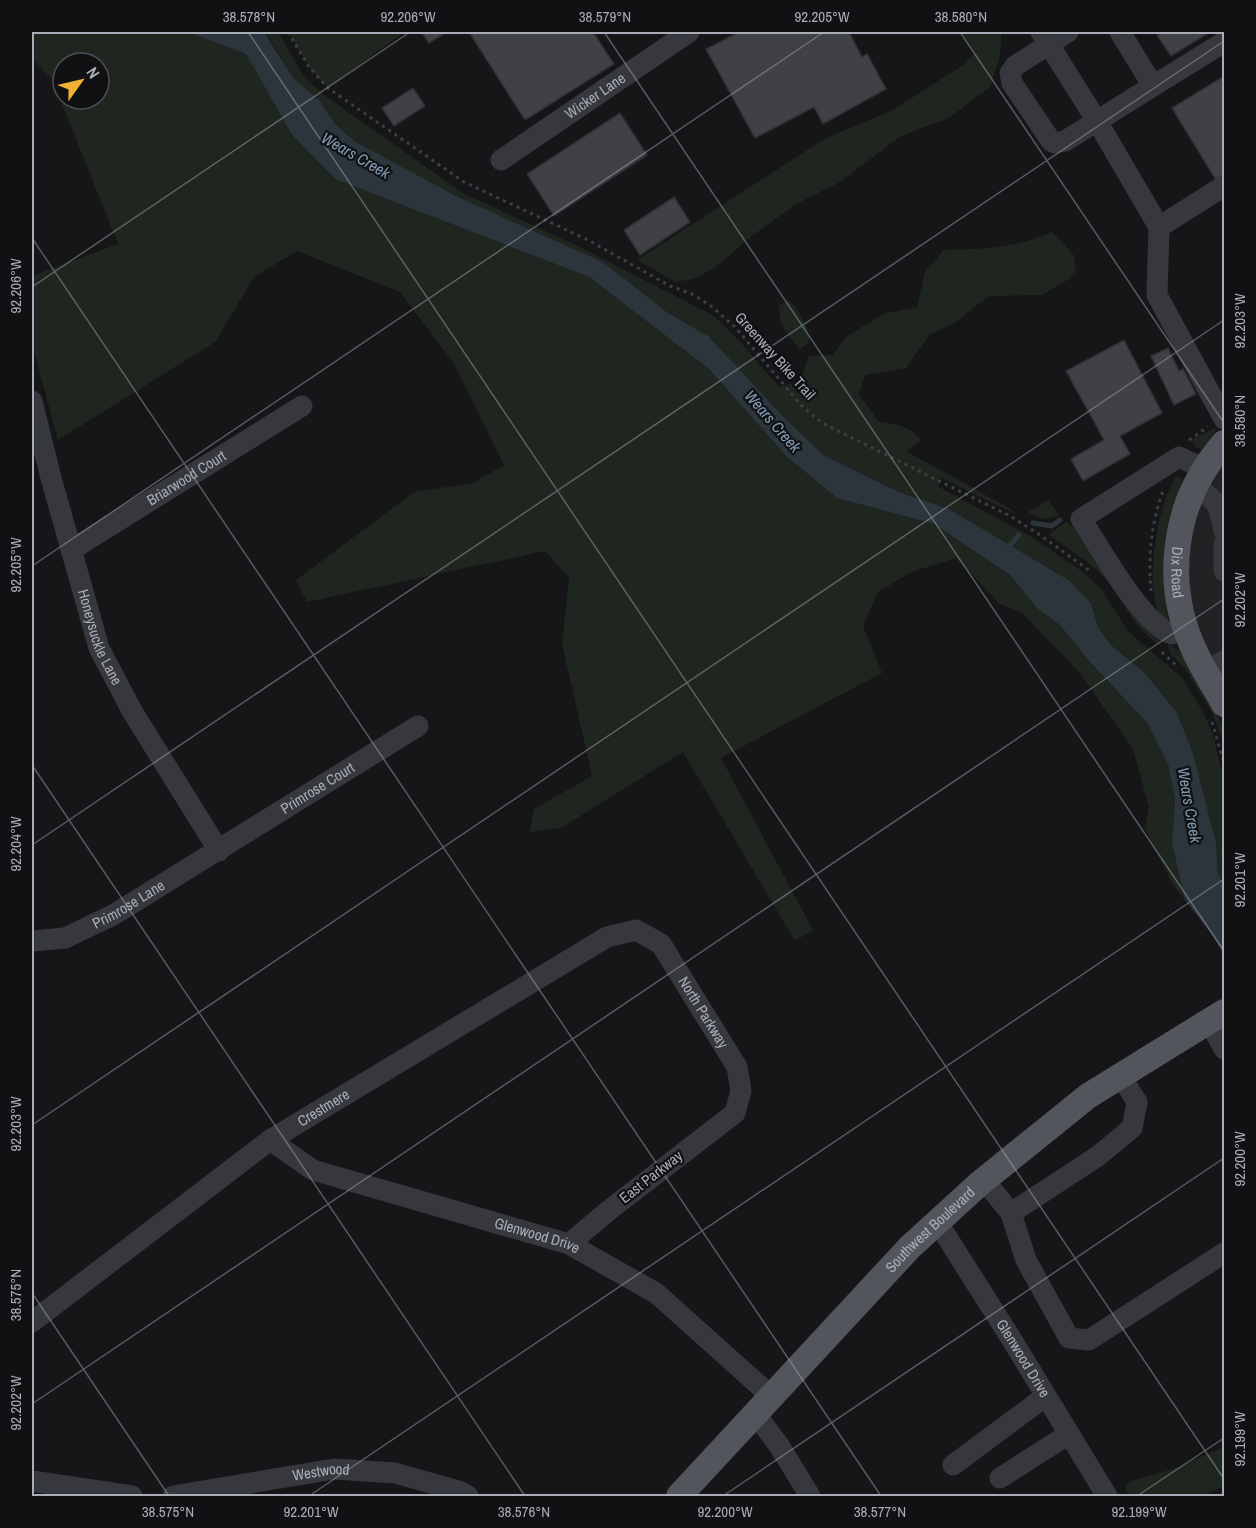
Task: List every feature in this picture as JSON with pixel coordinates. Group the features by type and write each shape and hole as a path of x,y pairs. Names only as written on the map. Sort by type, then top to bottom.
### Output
{"main road":[{"name":"Dix Road","path":"1218,712 1215,666 1195,652 1186,630 1178,596 1176,544 1180,525 1200,478 1224,443"},
{"name":"Southwest Boulevard","path":"679,1497 910,1247 984,1180 1088,1096 1217,1016"}],"street":[{"name":"Wicker Lane","path":"501,160 689,32"},
{"path":"1068,32 1045,37 1010,73 1012,83 1051,141 1055,143 1065,141 1224,42"},
{"path":"1120,32 1153,86"},
{"path":"1045,37 1159,227 1157,295 1224,418"},
{"path":"1159,227 1224,186"},
{"name":"Honeysuckle Lane","path":"32,401 99,648 132,711 219,851"},
{"name":"Briarwood Court","path":"71,550 302,406"},
{"path":"1186,630 1172,634 1154,624 1140,609 1081,519 1179,457 1200,478 1212,496 1221,516 1224,531"},
{"path":"1224,545 1224,571"},
{"name":"Primrose Court","path":"219,851 418,726"},
{"name":"Primrose Lane","path":"32,941 65,938 113,915 219,851"},
{"name":"North Parkway","path":"636,930 661,944 737,1067 741,1091 735,1113"},
{"name":"Crestmere","path":"32,1322 270,1140 607,937 636,930"},
{"path":"1217,1016 1224,1049"},
{"path":"1011,1213 1098,1156 1132,1128 1137,1102 1120,1075"},
{"name":"East Parkway","path":"569,1244 735,1113"},
{"name":"Glenwood Drive","path":"270,1140 313,1170 569,1244 656,1293 763,1405 780,1447 810,1497"},
{"path":"984,1180 1011,1213 1026,1260 1069,1338 1089,1340 1224,1253"},
{"name":"Glenwood Drive","path":"938,1223 1107,1497"},
{"path":"953,1465 1046,1396"},
{"path":"1000,1478 1070,1434"},
{"name":"Westwood","path":"173,1497 334,1469 395,1473 459,1491 468,1497"},
{"path":"32,1480 132,1497"}],"path":[{"name":"Greenway Bike Trail","path":"288,32 309,67 328,88 464,182 588,240 711,306 735,327 801,405 822,423 1010,516 1094,574"},
{"path":"1161,651 1179,668"},
{"path":"1218,712 1224,763"}],"shaded area":[{"path":"32,32 188,32 246,54 292,135 335,179 589,277 709,369 787,457 837,498 934,524 1010,575 1038,608 1060,625 1089,661 1148,724 1168,764 1175,800 1172,843 1185,900 1173,885 1145,828 1149,807 1133,749 1079,672 1021,612 1000,604 956,558 911,572 877,593 863,626 882,673 721,758 813,930 795,941 683,752 561,828 530,832 534,809 592,776 562,643 569,578 545,551 307,602 296,580 414,492 473,483 504,465 453,362 400,292 297,251 254,277 215,342 58,440 32,344 32,276 118,244 65,111 111,111 111,51 51,51 51,78 32,59"},
{"path":"265,32 278,32 305,78 324,95 463,193 586,250 714,316 779,387 800,381 809,356 833,355 846,337 883,314 917,307 925,272 944,250 1012,244 1052,232 1073,254 1076,270 1069,279 1042,295 989,296 953,324 930,334 906,368 865,375 859,394 878,421 903,427 917,436 921,441 906,451 1011,509 1015,514 939,477 939,487 1032,537 1083,572 1101,589 1128,631 1183,679 1212,732 1224,781 1224,885 1218,874 1216,843 1193,753 1177,713 1146,674 1110,644 1098,627 1091,603 1070,581 949,509 899,492 823,455 706,335 668,313 603,262 458,197 354,141 335,124 320,101 294,79"},
{"path":"288,32 404,32 328,88 309,67"},
{"path":"962,32 1002,32 999,60 990,87 949,118 901,136 840,182 796,204 752,236 716,267 693,279 675,282 637,260 826,138 893,110 963,65 975,53"},
{"path":"789,300 806,325 809,342 800,349 788,335 780,319 779,306"},
{"path":"1215,428 1215,434 1202,449 1197,448 1192,442 1193,439"},
{"path":"1224,461 1224,680 1206,647 1198,624 1192,605 1187,564 1194,524 1202,499"},
{"path":"1177,476 1182,479 1169,519 1163,557 1167,621 1158,611 1154,598 1153,562 1164,503"},
{"path":"1048,500 1059,515 1043,518 1028,512"},
{"path":"1066,522 1074,528 1105,574 1158,637 1161,646 1143,631 1099,572 1049,535"},
{"path":"1168,644 1181,652 1224,728 1224,744 1211,710 1184,667 1170,654"},
{"path":"1224,1447 1224,1486 1201,1496 1130,1496 1126,1491 1127,1484 1131,1481 1170,1470"}],"water":[{"name":"Wears Creek","path":"188,32 264,32 294,79 320,101 335,124 354,141 458,197 603,262 668,313 708,336 823,455 899,492 949,509 1070,581 1091,603 1098,627 1110,644 1146,674 1177,713 1193,753 1216,843 1218,874 1224,885 1224,955 1213,936 1185,900 1172,843 1175,800 1168,764 1148,724 1089,661 1060,625 1038,609 1010,575 934,524 837,498 787,457 709,369 589,277 335,179 292,135 246,54"}],"building":[{"path":"421,32 447,32 429,43"},
{"path":"469,32 593,32 614,64 525,120"},
{"path":"739,32 849,32 862,57 867,54 886,89 823,124 814,107 755,138 706,49"},
{"path":"1163,32 1210,32 1171,56 1157,35"},
{"path":"1224,76 1224,175 1216,180 1172,108"},
{"path":"413,88 425,106 394,126 382,108"},
{"path":"620,113 647,155 554,216 527,174"},
{"path":"674,197 690,222 640,255 624,230"},
{"path":"1124,340 1162,413 1120,436 1130,454 1083,481 1071,459 1104,440 1066,371"},
{"path":"1168,348 1179,371 1183,369 1196,394 1174,405 1151,356"}],"waterway":[{"path":"1033,523 1052,526 1060,520"},
{"path":"1006,550 1019,535"}]}
